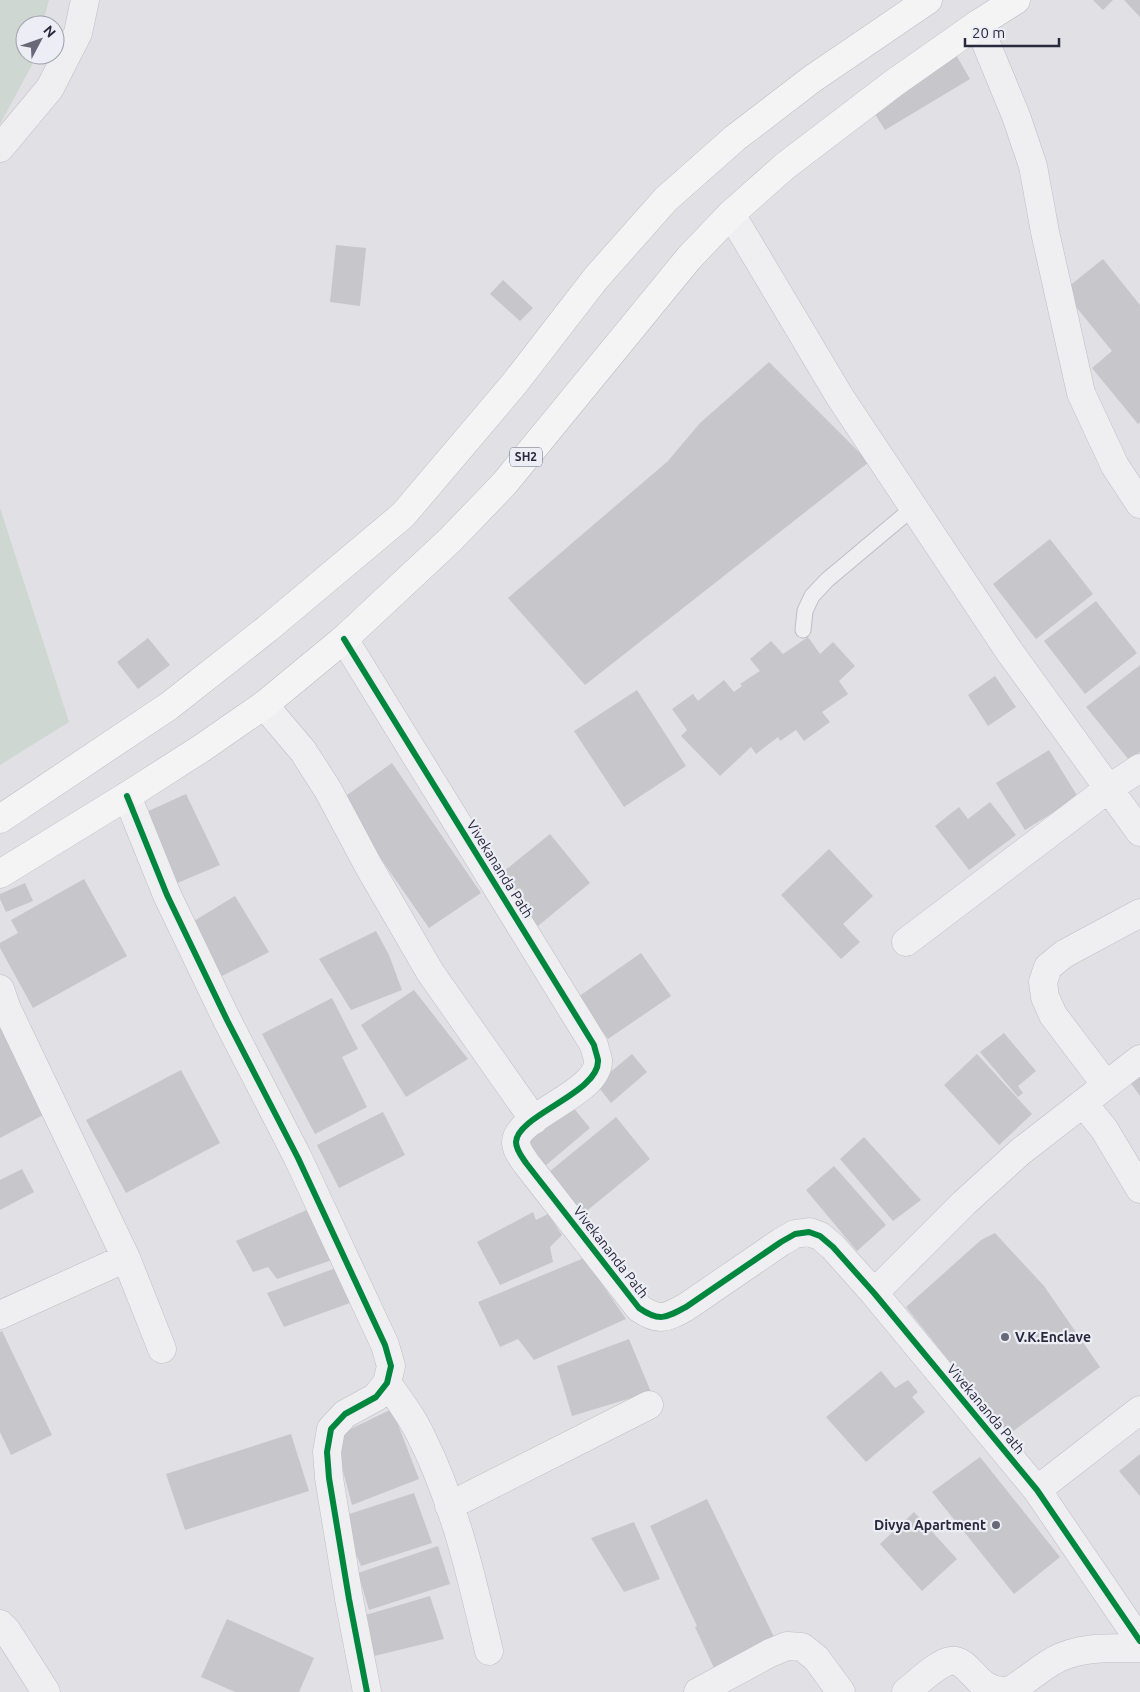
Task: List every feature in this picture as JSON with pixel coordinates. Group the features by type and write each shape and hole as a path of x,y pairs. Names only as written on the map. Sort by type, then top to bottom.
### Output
{"main road":[{"path":"0,819 169,706 267,629 403,515 514,384 596,278 666,199 736,138 812,79 928,0"},
{"name":"SH2","path":"0,874 202,748 264,705 344,639 450,540 504,484 689,258 731,214 799,155 894,83 978,24 1016,0"}],"street":[{"path":"0,148 50,88 78,33 86,0"},
{"path":"978,24 1016,116 1033,166 1046,241 1081,393 1115,466 1140,504"},
{"path":"731,214 840,397 1009,651 1140,832"},
{"name":"Vivekananda Path","path":"344,639 594,1045 598,1061 594,1074 583,1086 526,1125 518,1135 516,1143 520,1154 639,1308 650,1316 661,1318 673,1315 795,1234 809,1232 820,1236 833,1247 874,1293 1037,1490 1140,1641"},
{"path":"264,705 303,751 328,790 372,873 430,972 534,1120"},
{"path":"906,942 1108,789 1140,768"},
{"path":"127,796 167,895 227,1020 298,1158 385,1345 391,1366 387,1383 376,1397 345,1414 331,1429 327,1452 329,1478 349,1599 367,1692"},
{"path":"1106,1085 1053,1015 1045,997 1043,982 1048,967 1064,954 1140,913"},
{"path":"0,990 7,1009 126,1258 162,1349"},
{"path":"874,1293 971,1196 1020,1152 1140,1059"},
{"path":"1083,1103 1104,1129 1140,1189"},
{"path":"0,1315 126,1258"},
{"path":"387,1383 422,1437 440,1477 471,1575 489,1651"},
{"path":"449,1506 649,1406"},
{"path":"1037,1490 1140,1410"},
{"path":"0,1624 7,1631 46,1692"},
{"path":"698,1692 770,1653 787,1646 802,1647 816,1658 841,1692"},
{"path":"906,1692 939,1666 950,1661 964,1664 983,1685 994,1690 1007,1691 1054,1660 1075,1652 1096,1649 1140,1648"}],"lane":[{"path":"803,630 805,611 812,596 826,580 914,507"}],"shaded area":[{"path":"0,0 49,0 45,15 15,15 15,65 32,65 0,124"},
{"path":"0,508 69,722 0,765"}],"building":[{"path":"1093,0 1113,0 1103,10"},
{"path":"1124,0 1140,0 1140,17"},
{"path":"952,48 970,79 885,130 873,111"},
{"path":"336,245 366,248 360,306 330,302"},
{"path":"1103,259 1140,305 1140,422 1138,424 1092,368 1112,351 1063,291"},
{"path":"503,280 533,308 520,321 490,294"},
{"path":"769,362 869,462 585,685 508,598 668,461 700,423"},
{"path":"1050,539 1093,594 1036,639 993,584"},
{"path":"1096,601 1137,653 1085,694 1044,641"},
{"path":"808,637 820,654 833,642 855,666 839,681 848,694 822,712 830,722 804,741 796,730 780,741 778,737 756,754 751,747 720,776 681,736 687,730 672,709 693,694 698,701 724,680 734,692 742,686 740,684 760,671 750,659 771,641 783,654"},
{"path":"148,638 170,665 138,689 117,662"},
{"path":"1140,665 1140,752 1129,760 1086,707"},
{"path":"995,676 1016,707 988,726 968,695"},
{"path":"637,690 686,766 624,807 574,731"},
{"path":"1049,750 1078,797 1025,830 996,783"},
{"path":"392,763 481,893 429,928 340,800"},
{"path":"186,794 220,865 175,884 144,813"},
{"path":"990,802 1016,835 969,870 935,826 959,807 968,819"},
{"path":"550,834 590,883 538,926 498,876"},
{"path":"829,849 873,896 843,924 860,942 841,959 781,895"},
{"path":"84,879 127,956 33,1008 0,948 0,943 18,933 11,920"},
{"path":"25,883 33,901 6,912 0,899 0,894"},
{"path":"235,896 269,952 218,978 189,924"},
{"path":"376,931 389,955 402,990 351,1010 319,959"},
{"path":"641,953 671,996 608,1039 578,997"},
{"path":"414,990 468,1059 406,1097 361,1025"},
{"path":"332,998 358,1049 342,1057 367,1107 315,1134 262,1034"},
{"path":"0,1027 45,1114 0,1138"},
{"path":"1004,1033 1036,1071 1018,1086 1023,1093 1018,1097 980,1052"},
{"path":"632,1054 647,1072 611,1103 596,1084"},
{"path":"977,1054 1032,1114 999,1145 944,1085"},
{"path":"181,1070 220,1143 126,1193 86,1120"},
{"path":"1140,1074 1140,1096 1130,1082"},
{"path":"567,1100 590,1128 545,1166 522,1138"},
{"path":"383,1112 405,1155 339,1188 317,1145"},
{"path":"616,1117 650,1159 583,1214 549,1172"},
{"path":"864,1137 921,1200 893,1221 840,1159"},
{"path":"834,1166 886,1225 857,1251 806,1190"},
{"path":"22,1169 34,1192 0,1210 0,1180"},
{"path":"309,1209 335,1259 277,1279 268,1267 253,1272 236,1241"},
{"path":"533,1212 536,1220 548,1214 562,1235 550,1247 553,1262 500,1285 477,1242"},
{"name":"V.K.Enclave","path":"995,1233 1044,1286 1100,1367 1008,1435 906,1307 981,1240"},
{"path":"584,1258 626,1319 534,1360 518,1339 500,1347 478,1302"},
{"path":"336,1268 350,1303 284,1327 267,1293"},
{"path":"2,1331 52,1435 11,1455 0,1432 0,1332"},
{"path":"629,1339 651,1392 572,1416 557,1366"},
{"path":"881,1371 895,1388 908,1380 918,1392 912,1397 925,1412 866,1462 826,1417"},
{"path":"392,1409 419,1479 352,1505 334,1437"},
{"path":"291,1434 309,1491 185,1530 166,1474"},
{"path":"1140,1454 1140,1496 1119,1471"},
{"name":"Divya Apartment","path":"980,1457 1060,1557 1014,1594 932,1492"},
{"path":"414,1493 432,1543 361,1566 340,1517"},
{"path":"707,1499 775,1639 714,1668 695,1627 697,1626 650,1526"},
{"path":"914,1512 957,1559 922,1591 880,1544"},
{"path":"634,1522 660,1579 624,1592 591,1538"},
{"path":"438,1546 450,1584 369,1610 358,1573"},
{"path":"430,1596 444,1639 370,1657 359,1617"},
{"path":"227,1619 314,1658 299,1692 235,1692 201,1677"}],"cycle path":[{"path":"344,639 594,1045 598,1060 595,1072 586,1083 530,1122 520,1132 516,1145 526,1163 639,1308 657,1317 668,1316 686,1307 795,1234 809,1232 820,1236 833,1247 874,1293 1037,1490 1140,1641"},
{"path":"127,796 167,895 227,1020 298,1158 385,1345 391,1366 387,1383 376,1397 345,1414 331,1429 327,1452 329,1478 349,1599 367,1692"}],"place":[{"name":"V.K.Enclave","path":"1005,1337"},
{"name":"Divya Apartment","path":"996,1525"}]}
